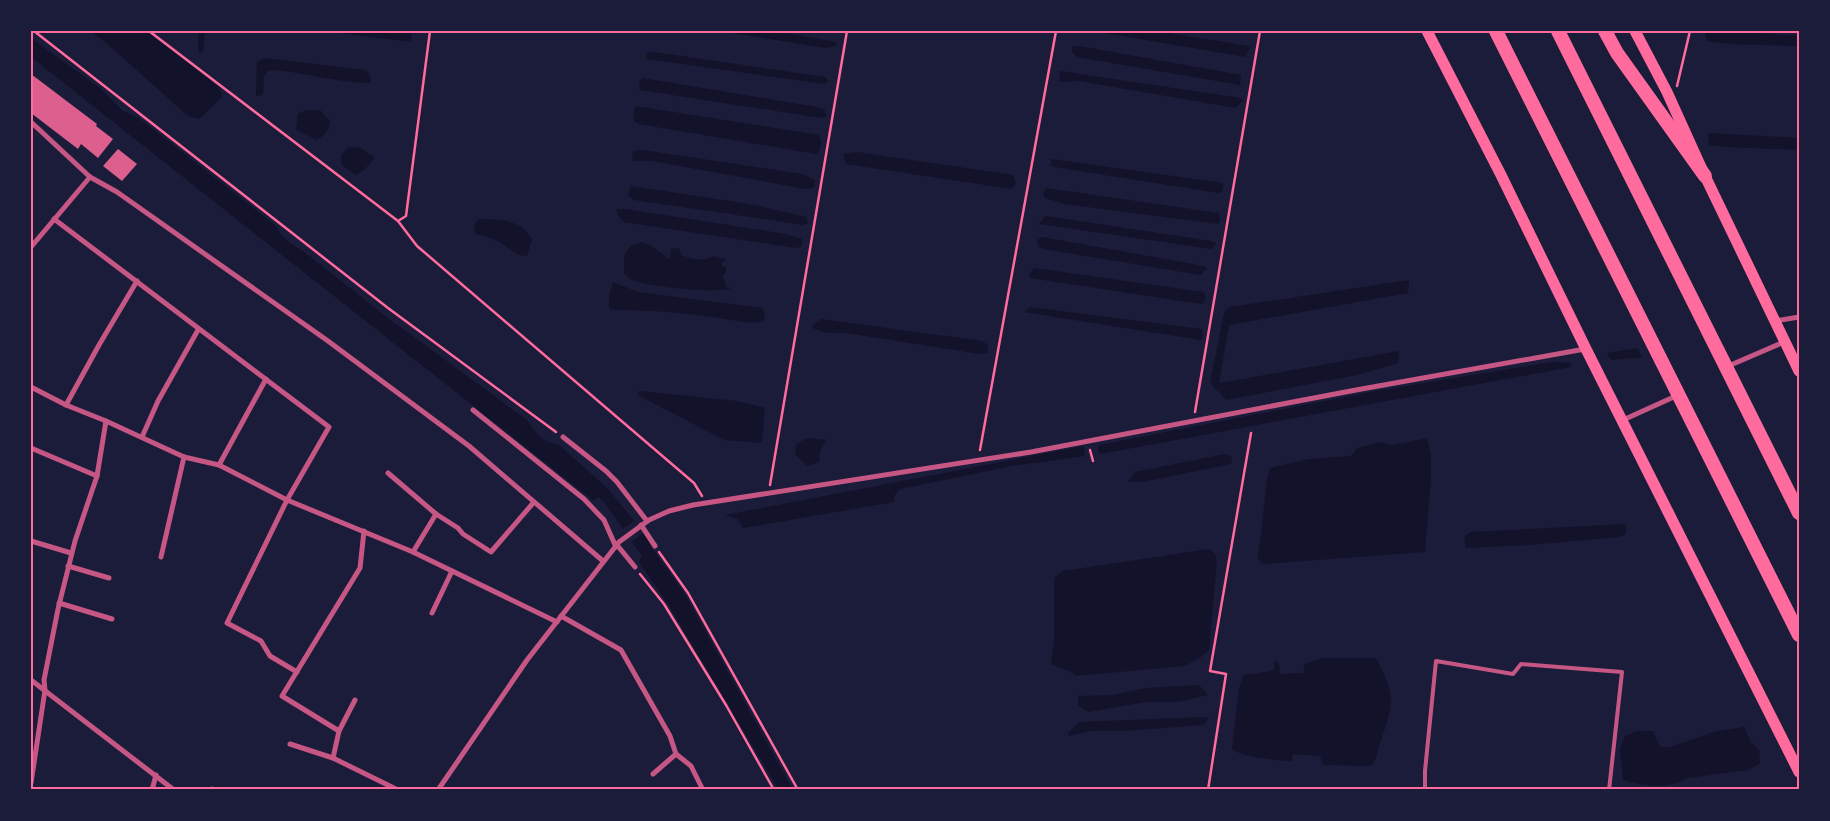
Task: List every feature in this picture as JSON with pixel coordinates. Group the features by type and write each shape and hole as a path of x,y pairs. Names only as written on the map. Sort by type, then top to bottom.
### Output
{"highway":[{"path":"1496,31 1799,635"},
{"path":"1558,31 1799,512"},
{"path":"1605,31 1617,53 1705,176"}],"main road":[{"path":"1427,31 1501,175 1586,349 1799,772"},
{"path":"1635,31 1667,92 1705,176 1799,371"}],"street":[{"path":"31,122 90,177 117,192 328,341 469,446 603,561"},
{"path":"31,248 90,177"},
{"path":"54,219 137,281 198,330 329,427 287,500 227,623 261,641 270,656 296,672"},
{"path":"66,405 98,345 137,281"},
{"path":"1775,321 1799,317"},
{"path":"142,438 158,401 198,330"},
{"path":"1733,364 1785,342"},
{"path":"438,790 527,660 617,544 644,523 669,511 1031,452 1586,349"},
{"path":"219,465 266,379"},
{"path":"31,387 66,405 184,457 219,465 287,500 414,552 557,622"},
{"path":"1622,420 1677,396"},
{"path":"473,410 584,499 604,520 617,544 635,567"},
{"path":"31,783 45,690 44,680 71,553 97,476 106,421"},
{"path":"563,437 617,482 644,523 656,546"},
{"path":"31,448 97,476"},
{"path":"161,556 184,457"},
{"path":"388,473 436,514 491,552 534,502"},
{"path":"414,552 436,514"},
{"path":"339,731 282,696 360,568 364,531"},
{"path":"31,541 71,553"},
{"path":"68,566 109,578"},
{"path":"432,613 452,571"},
{"path":"60,603 112,619"},
{"path":"561,616 621,650 670,736 676,754 691,766 703,790"},
{"path":"31,680 174,790"},
{"path":"333,758 339,731 355,700"},
{"path":"290,744 333,758 398,790"},
{"path":"653,774 676,754"},
{"path":"152,790 156,775"}],"lane":[{"path":"1425,790 1425,771 1436,662 1513,674 1521,664 1622,672 1609,790"}],"path":[{"path":"34,31 388,308 563,437"},
{"path":"149,31 398,221 417,246 694,483 705,504"},
{"path":"398,221 406,216 430,31"},
{"path":"769,494 847,31"},
{"path":"978,461 1056,31"},
{"path":"1198,421 1195,414 1196,402 1260,31"},
{"path":"1667,92 1679,86 1690,31"},
{"path":"1208,790 1226,674 1210,671 1251,433"},
{"path":"656,546 688,593 798,790"},
{"path":"635,567 664,604 721,697 774,790"}],"shaded area":[{"path":"89,31 146,31 219,87 222,97 199,119 188,116 103,40"},
{"path":"199,31 205,31 203,52 199,53 198,45"},
{"path":"338,31 412,31 411,42 340,33"},
{"path":"720,31 775,31 835,42 837,45 826,48"},
{"path":"1093,31 1155,31 1250,46 1246,57"},
{"path":"1705,31 1799,36 1799,46 1730,44 1707,41"},
{"path":"31,38 101,89 123,111 140,119 275,225 291,243 388,318 527,420 544,439 558,444 607,488 645,534 651,547 686,596 793,790 779,790 668,604 639,562 642,556 604,502 598,497 594,501 31,57"},
{"path":"1079,46 1241,75 1240,85 1077,57 1072,52 1072,47"},
{"path":"654,52 825,77 828,81 824,84 647,59 646,53"},
{"path":"264,58 366,70 370,75 371,83 269,70 264,76 263,95 256,96 257,62"},
{"path":"1060,71 1240,98 1243,100 1236,108 1079,81 1059,82"},
{"path":"642,78 811,106 824,109 827,116 821,118 640,90 639,83"},
{"path":"635,106 819,135 821,145 816,154 639,124 635,122 633,116"},
{"path":"306,110 320,110 330,121 326,133 316,140 296,129 298,114"},
{"path":"1708,133 1799,138 1799,150 1709,145"},
{"path":"348,147 361,148 375,158 363,171 355,175 341,164 341,156"},
{"path":"642,150 802,174 815,180 814,188 806,189 652,161 632,161 633,151"},
{"path":"857,152 1013,175 1016,183 1012,189 846,164 843,154"},
{"path":"1051,159 1223,183 1223,190 1219,193 1054,167 1051,166"},
{"path":"631,186 755,205 806,217 808,223 803,225 634,200 628,195"},
{"path":"1046,188 1219,213 1220,221 1217,224 1065,204 1045,198 1043,194"},
{"path":"616,209 786,234 802,239 802,246 796,248 624,222 619,217"},
{"path":"1046,216 1216,243 1212,249 1039,224"},
{"path":"478,219 503,220 520,226 532,240 527,256 515,253 496,240 475,234 474,226"},
{"path":"1042,237 1207,268 1201,275 1043,249 1038,246 1037,240"},
{"path":"643,242 670,260 671,249 679,248 681,255 698,260 714,256 725,259 722,262 722,267 726,267 726,273 723,275 726,287 732,288 724,290 681,289 650,285 630,279 624,274 624,256 631,245"},
{"path":"1034,268 1203,292 1206,296 1204,303 1201,304 1030,278 1029,274"},
{"path":"1409,280 1408,293 1229,325 1219,382 1399,351 1398,363 1357,375 1226,400 1210,383 1223,318 1225,311 1230,307"},
{"path":"613,282 638,292 763,308 765,319 749,322 672,312 612,310 609,308 609,296"},
{"path":"1030,307 1201,329 1203,335 1201,340 1024,312"},
{"path":"821,319 982,341 988,345 988,353 980,354 846,333 825,333 813,328 812,325"},
{"path":"1638,348 1642,357 1611,360 1607,353"},
{"path":"1552,362 1572,363 1571,367 1100,454 1097,449 1100,445 1376,391"},
{"path":"639,391 737,401 765,408 762,443 724,440 638,395"},
{"path":"806,438 826,440 820,451 819,462 807,466 795,454 796,445"},
{"path":"1427,438 1431,455 1431,479 1425,552 1262,564 1258,559 1267,479 1270,468 1309,459 1351,456 1358,448 1378,442 1394,445"},
{"path":"1084,446 1085,456 1012,466 900,489 894,496 894,502 743,528 738,519 725,515"},
{"path":"1225,454 1232,457 1231,464 1142,482 1128,482 1135,472"},
{"path":"1626,524 1626,534 1618,537 1530,545 1466,548 1464,537 1470,532"},
{"path":"1209,549 1215,554 1217,560 1209,650 1201,657 1185,666 1075,676 1073,673 1051,664 1054,643 1054,578 1063,571"},
{"path":"1322,658 1376,658 1382,670 1389,688 1391,705 1377,756 1371,766 1323,765 1320,756 1293,754 1292,761 1267,759 1232,750 1239,688 1244,674 1274,670 1274,660 1279,663 1280,674 1303,673 1305,664"},
{"path":"1199,685 1208,695 1177,702 1146,702 1088,712 1078,705 1078,696 1112,695 1146,688"},
{"path":"1209,718 1204,725 1123,731 1091,731 1069,736 1068,733 1080,722"},
{"path":"1744,727 1751,742 1759,750 1760,763 1749,770 1687,778 1672,784 1655,786 1623,780 1620,749 1625,736 1637,731 1653,731 1660,747 1670,747 1714,732"}],"pier":[{"path":"637,519 646,531 630,543 621,530"}],"building":[{"path":"31,74 97,124 96,126 113,139 98,158 81,144 78,149 31,113"},
{"path":"118,149 137,164 122,181 103,166"}]}
